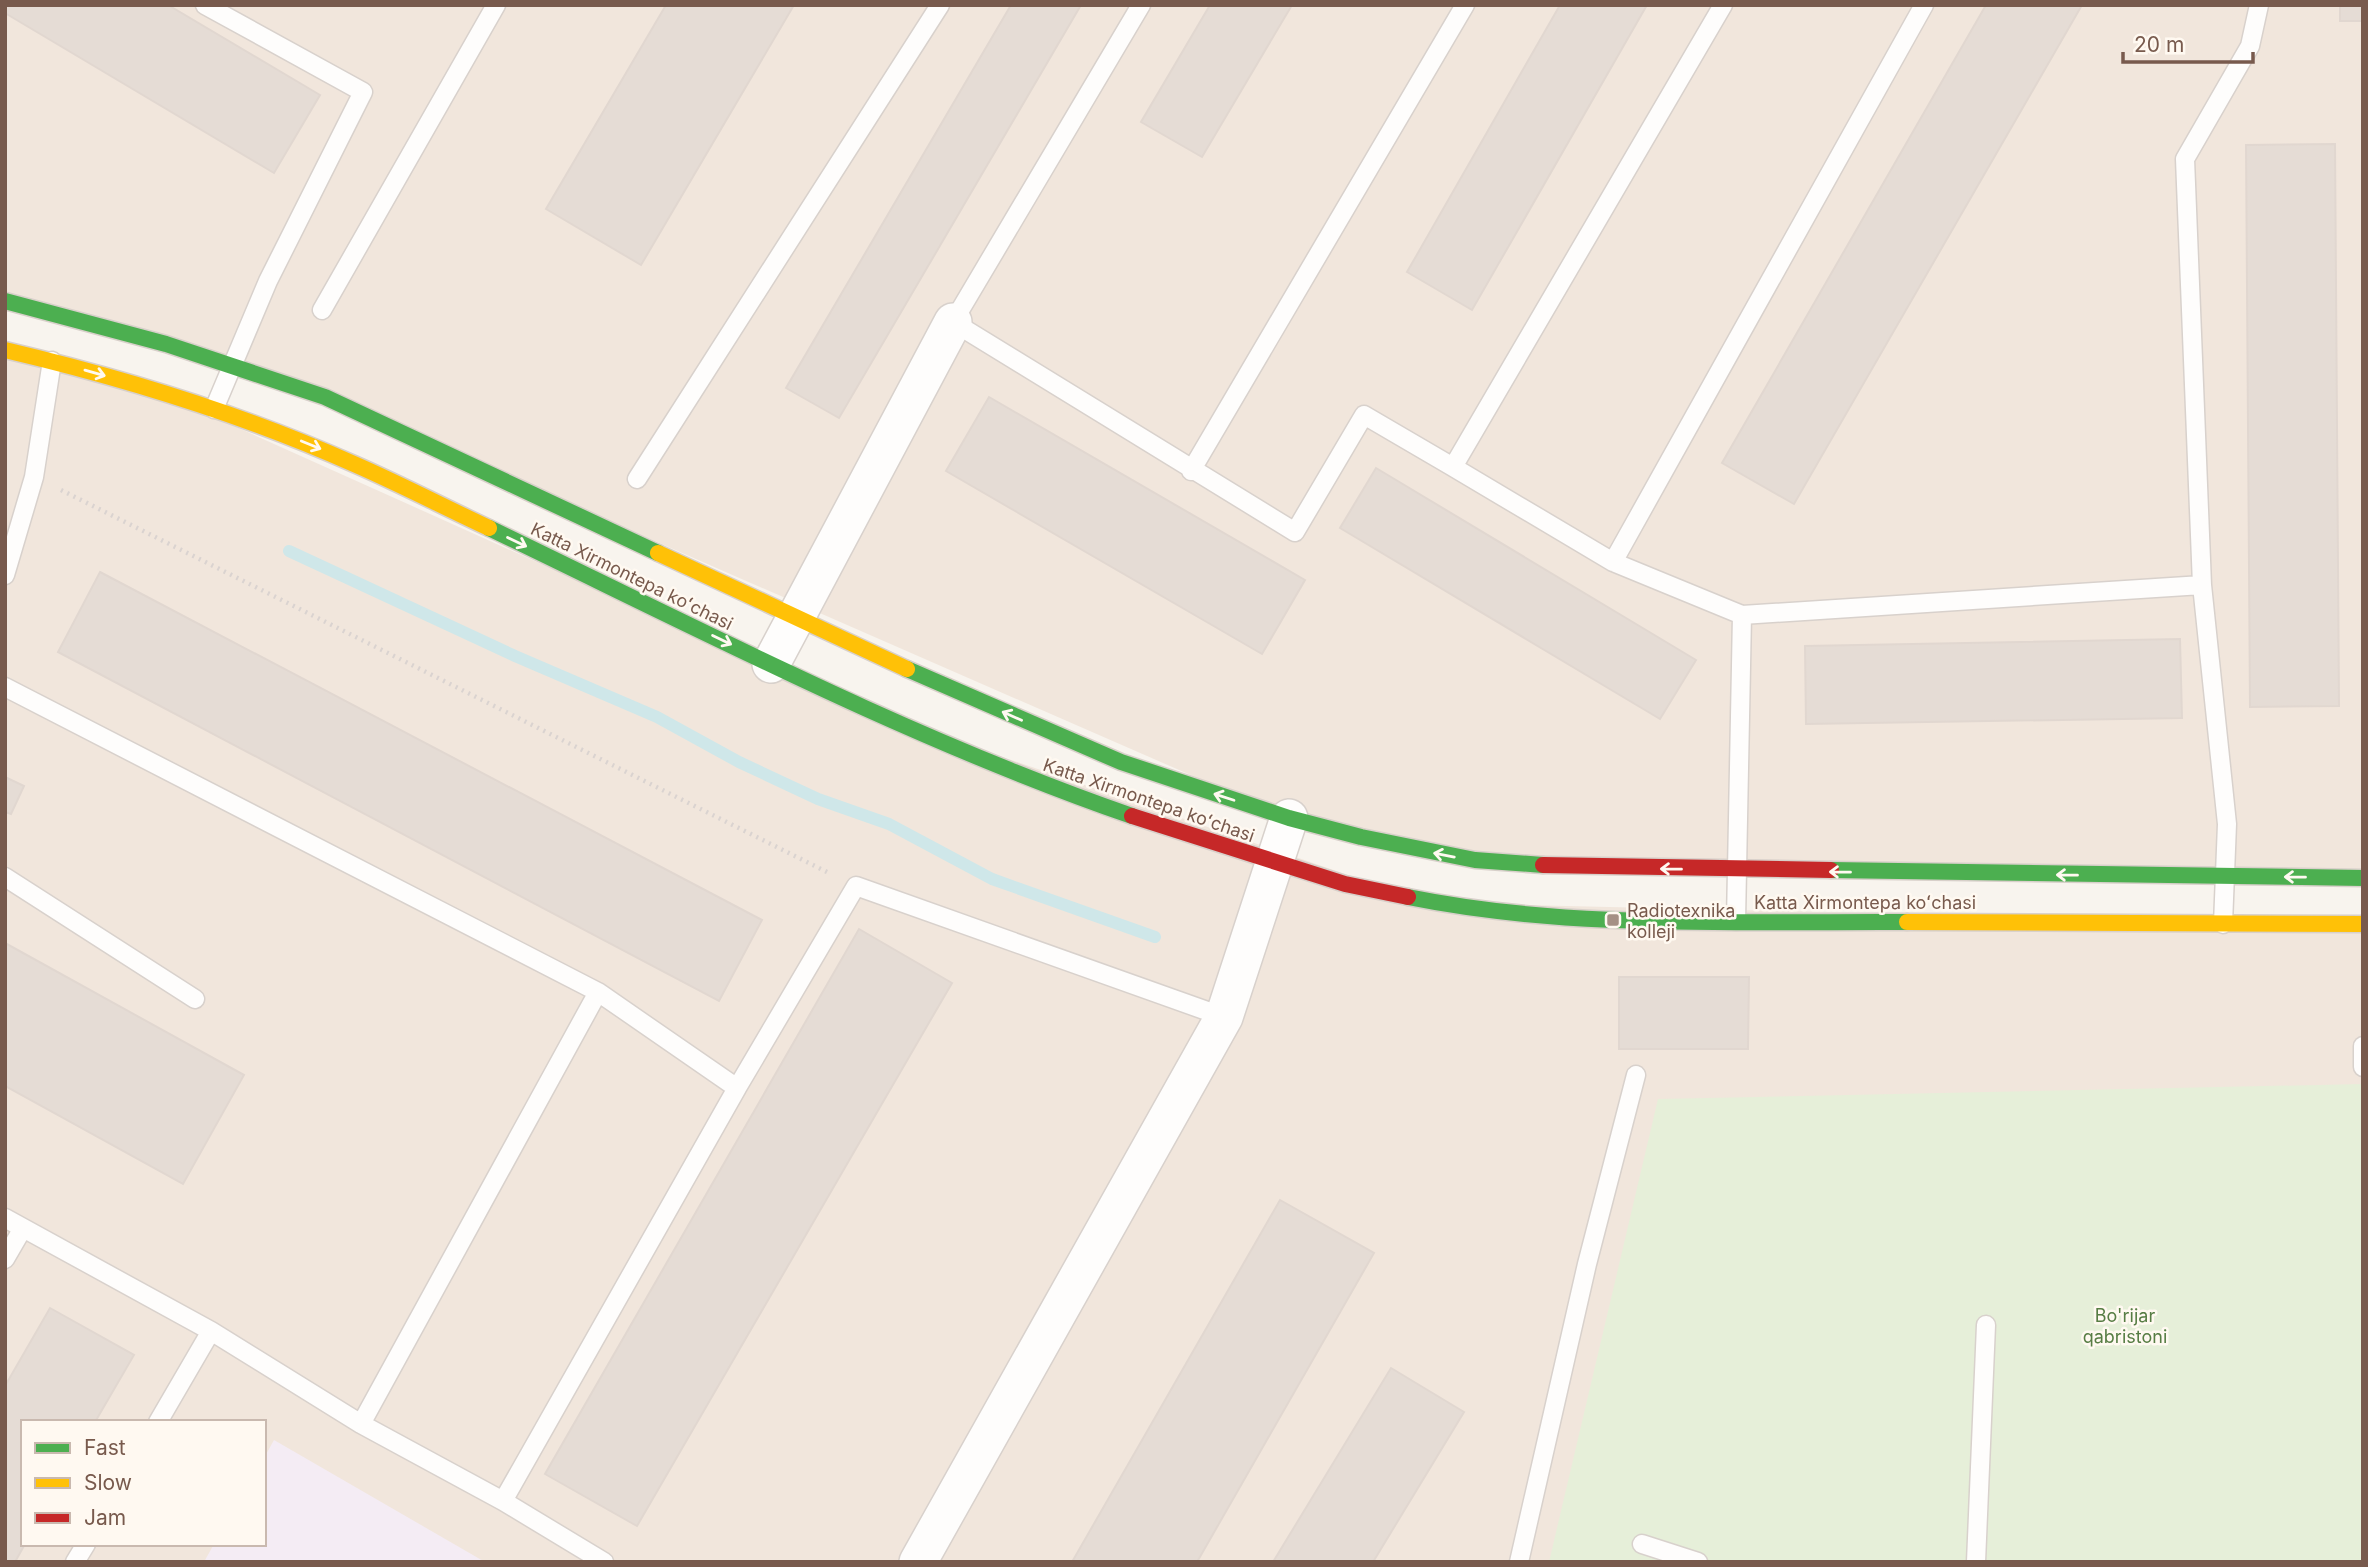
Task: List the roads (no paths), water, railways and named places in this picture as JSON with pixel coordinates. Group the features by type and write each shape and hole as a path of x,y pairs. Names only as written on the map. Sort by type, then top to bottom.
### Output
{"main road":[{"name":"Katta Xirmontepa koʻchasi","path":"5,301 232,364 325,397 1039,729 1121,762 1289,818 1361,837 1475,860 1520,865 2363,878"},
{"name":"Katta Xirmontepa koʻchasi","path":"5,350 52,361 214,410 355,464 872,712 1025,779 1104,808 1345,884 1484,912 1613,920 2363,924"}],"street":[{"path":"771,664 953,322"},
{"path":"918,1562 1224,1017 1289,818"}],"lane":[{"path":"205,5 363,92 268,281 214,410"},
{"path":"322,310 496,5"},
{"path":"638,479 940,5"},
{"path":"1141,5 953,322 1295,533 1364,415 1613,562 1742,615 2202,585"},
{"path":"1191,471 1465,5"},
{"path":"1453,467 1723,5"},
{"path":"1613,562 1924,5"},
{"path":"2223,923 2227,824 2202,585 2185,159 2250,46 2259,5"},
{"path":"5,575 34,477 52,361"},
{"path":"1736,921 1742,615"},
{"path":"5,687 598,992 737,1088"},
{"path":"5,877 195,999"},
{"path":"503,1501 737,1088 856,886 1224,1017"},
{"path":"361,1424 598,992"},
{"path":"2363,1046 2363,1067"},
{"path":"1520,1562 1587,1264 1636,1075"},
{"path":"5,1218 211,1331 361,1424 503,1501 604,1562"},
{"path":"5,1259 23,1228"},
{"path":"1976,1562 1986,1325"},
{"path":"159,1420 211,1331"},
{"path":"1643,1544 1698,1562"},
{"path":"75,1562 85,1546"}],"waterway":[{"path":"289,551 515,656 657,717 739,762 818,799 889,824 992,879 1155,937"}],"place":[{"name":"Radiotexnika kolleji","path":"1613,920"}],"park label":[{"name":"Bo'rijar qabristoni","path":"2125,1325"}]}
